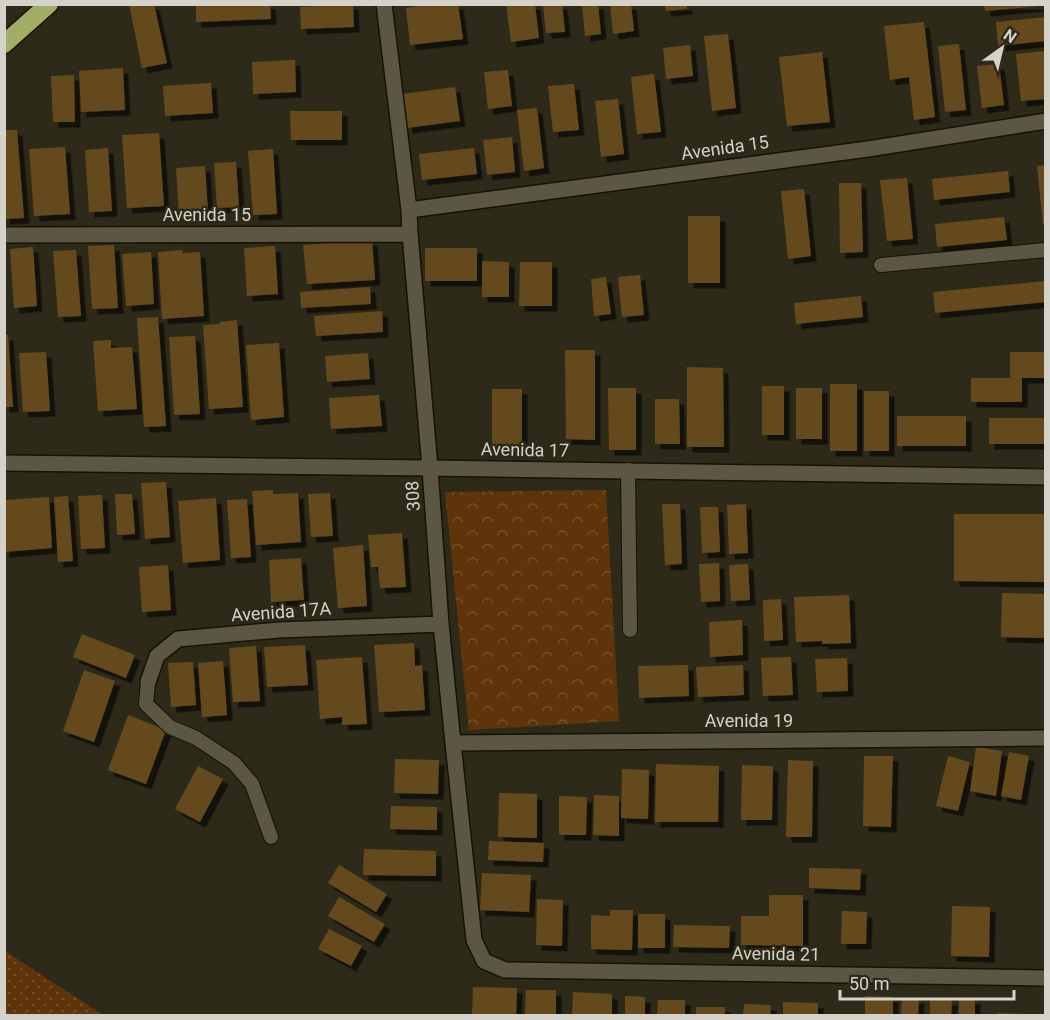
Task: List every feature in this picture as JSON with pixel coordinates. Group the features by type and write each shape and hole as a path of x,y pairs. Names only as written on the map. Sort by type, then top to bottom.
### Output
{"highway":[{"path":"4,44 50,4"}],"street":[{"name":"308","path":"384,4 409,210 441,624 474,940 484,961 505,970"},
{"name":"Avenida 15","path":"409,210 868,149 1046,121"},
{"name":"Avenida 15","path":"4,235 410,234"},
{"name":"Avenida 17","path":"4,464 1046,477"},
{"name":"Avenida 17A","path":"148,682 157,656 178,639 279,630 441,624"},
{"name":"Avenida 19","path":"453,743 1046,738"},
{"name":"Avenida 21","path":"505,970 1046,978"}],"lane":[{"path":"881,265 1046,250"},
{"path":"628,470 630,630"},
{"path":"148,682 146,704 170,727 196,738 234,763 252,784 271,837"}],"green space":[{"path":"606,490 619,721 469,730 445,492"},
{"path":"5,951 103,1015 5,1015"}],"building":[{"path":"129,4 154,4 167,63 142,68"},
{"path":"196,4 270,4 271,19 196,22"},
{"path":"353,4 354,27 301,29 300,7"},
{"path":"433,4 458,4 463,39 410,45 406,8"},
{"path":"506,4 535,4 539,38 511,42"},
{"path":"543,4 562,4 565,32 546,33"},
{"path":"582,4 598,4 601,34 585,36"},
{"path":"610,4 631,4 634,31 613,34"},
{"path":"984,4 1039,4 1039,6 985,11"},
{"path":"665,5 687,5 687,9 666,11"},
{"path":"1046,17 1046,41 998,46 996,22"},
{"path":"924,22 935,117 914,120 909,77 890,80 884,26"},
{"path":"728,34 736,108 712,111 704,36"},
{"path":"959,44 966,110 945,112 938,46"},
{"path":"690,45 693,76 666,79 663,48"},
{"path":"1044,51 1046,99 1021,101 1016,54"},
{"path":"822,52 830,122 787,126 779,57"},
{"path":"295,60 296,92 253,94 252,62"},
{"path":"999,64 1004,105 982,108 977,66"},
{"path":"123,68 125,110 81,112 79,71"},
{"path":"508,70 512,106 488,109 484,72"},
{"path":"654,74 661,132 637,134 631,77"},
{"path":"74,75 75,122 53,122 51,76"},
{"path":"211,83 213,113 165,116 163,86"},
{"path":"574,84 579,130 553,132 548,86"},
{"path":"455,87 460,121 407,128 402,94"},
{"path":"618,99 624,154 601,157 595,101"},
{"path":"537,108 544,168 524,171 517,110"},
{"path":"290,111 342,111 342,140 291,140"},
{"path":"4,130 17,130 24,218 4,219"},
{"path":"159,133 164,206 127,208 122,135"},
{"path":"512,137 515,172 487,175 483,140"},
{"path":"65,147 70,214 34,216 29,149"},
{"path":"108,148 112,211 89,212 85,150"},
{"path":"474,148 477,174 422,180 419,154"},
{"path":"273,149 277,214 253,215 248,151"},
{"path":"236,162 239,207 217,208 214,163"},
{"path":"1046,165 1046,225 1043,225 1037,166"},
{"path":"205,166 208,211 179,213 176,168"},
{"path":"1008,171 1010,192 934,200 932,179"},
{"path":"907,178 913,239 887,241 880,180"},
{"path":"839,183 861,183 863,252 840,253"},
{"path":"804,189 811,256 788,259 781,191"},
{"path":"688,216 720,216 720,283 688,283"},
{"path":"1004,217 1007,240 937,247 935,224"},
{"path":"372,240 375,280 307,284 303,245"},
{"path":"114,245 118,308 92,309 88,246"},
{"path":"275,246 278,294 247,296 244,248"},
{"path":"33,247 37,306 14,308 10,249"},
{"path":"425,248 477,248 477,281 425,281"},
{"path":"76,250 81,316 58,317 53,251"},
{"path":"182,250 183,253 200,252 204,316 162,319 158,252"},
{"path":"151,252 154,304 126,306 122,254"},
{"path":"482,261 509,262 509,297 482,297"},
{"path":"520,262 552,262 552,306 519,306"},
{"path":"640,275 644,315 622,317 618,277"},
{"path":"606,277 611,314 594,316 591,279"},
{"path":"1046,281 1046,302 935,313 933,292"},
{"path":"370,287 371,304 301,308 300,292"},
{"path":"861,296 863,317 796,324 794,303"},
{"path":"382,311 383,332 316,336 314,316"},
{"path":"158,317 166,426 144,427 137,318"},
{"path":"237,320 243,407 209,409 203,325"},
{"path":"4,335 8,335 13,407 4,407"},
{"path":"195,336 200,414 174,415 169,337"},
{"path":"111,340 111,348 132,347 137,409 98,411 93,341"},
{"path":"279,343 284,417 251,420 246,345"},
{"path":"565,350 595,350 595,440 566,439"},
{"path":"46,352 50,411 23,412 19,353"},
{"path":"1010,352 1046,352 1046,378 1022,378 1022,402 971,402 971,378 1010,378"},
{"path":"368,353 370,379 327,382 325,356"},
{"path":"687,367 723,368 724,447 687,447"},
{"path":"830,384 857,384 857,451 830,451"},
{"path":"762,386 784,386 784,435 762,435"},
{"path":"608,388 636,388 636,450 609,450"},
{"path":"796,388 822,388 822,439 796,439"},
{"path":"492,389 522,389 522,445 492,445"},
{"path":"864,391 889,391 889,451 864,451"},
{"path":"379,395 382,426 331,429 329,398"},
{"path":"655,399 679,399 680,444 655,444"},
{"path":"897,416 966,416 966,446 897,446"},
{"path":"989,418 1046,418 1046,444 989,444"},
{"path":"166,482 170,537 145,539 141,483"},
{"path":"273,490 273,494 298,493 301,542 256,545 252,491"},
{"path":"330,493 333,536 311,537 308,494"},
{"path":"115,494 132,494 135,534 117,535"},
{"path":"102,495 105,548 81,549 78,496"},
{"path":"68,496 73,561 58,562 54,497"},
{"path":"49,497 52,548 4,552 4,500"},
{"path":"216,498 220,560 183,563 178,501"},
{"path":"247,499 251,557 231,558 227,500"},
{"path":"662,504 680,504 682,564 665,565"},
{"path":"746,504 748,553 729,554 727,505"},
{"path":"700,507 718,507 720,552 702,553"},
{"path":"954,514 1046,514 1046,582 954,581"},
{"path":"402,533 406,587 380,588 378,567 371,567 368,535"},
{"path":"363,545 367,606 338,608 333,548"},
{"path":"301,558 304,600 271,602 269,560"},
{"path":"719,563 720,601 701,602 699,564"},
{"path":"748,564 750,600 731,601 729,565"},
{"path":"168,565 171,610 142,612 139,567"},
{"path":"1002,593 1046,594 1046,638 1001,637"},
{"path":"849,595 851,643 796,642 794,597"},
{"path":"781,599 783,640 764,641 763,600"},
{"path":"742,620 743,655 710,657 709,622"},
{"path":"82,634 135,655 126,678 73,657"},
{"path":"414,643 415,666 422,665 425,710 379,712 374,645"},
{"path":"305,645 308,685 267,687 264,647"},
{"path":"256,646 260,701 233,702 229,648"},
{"path":"362,657 367,724 342,725 342,717 320,719 316,660"},
{"path":"791,657 793,695 763,696 761,658"},
{"path":"847,658 848,691 817,692 815,659"},
{"path":"223,661 227,715 202,717 198,663"},
{"path":"193,662 196,705 171,707 168,663"},
{"path":"688,665 689,696 639,698 638,666"},
{"path":"743,665 744,695 698,697 696,667"},
{"path":"84,670 115,681 94,742 63,731"},
{"path":"128,715 166,730 146,784 108,770"},
{"path":"976,747 1002,751 996,796 970,791"},
{"path":"1009,752 1029,756 1021,800 1001,796"},
{"path":"864,756 893,756 891,827 863,826"},
{"path":"948,756 970,762 958,811 936,806"},
{"path":"395,759 439,760 438,794 394,793"},
{"path":"788,760 813,761 812,837 786,837"},
{"path":"656,764 719,766 718,822 655,822"},
{"path":"742,765 773,766 772,820 741,820"},
{"path":"198,766 223,779 200,822 175,809"},
{"path":"622,769 649,770 648,819 621,818"},
{"path":"499,793 537,794 537,838 498,837"},
{"path":"594,795 619,796 619,836 593,835"},
{"path":"559,796 587,797 586,835 559,835"},
{"path":"391,806 437,807 437,830 390,829"},
{"path":"489,841 544,843 543,862 488,860"},
{"path":"364,849 436,851 436,876 363,875"},
{"path":"339,865 387,894 376,912 328,883"},
{"path":"809,868 861,869 860,890 809,888"},
{"path":"482,873 531,875 529,912 480,910"},
{"path":"769,895 803,895 803,946 741,945 741,916 769,916"},
{"path":"339,897 385,924 374,942 328,916"},
{"path":"537,899 563,900 562,946 536,945"},
{"path":"952,906 990,907 989,957 951,956"},
{"path":"610,910 633,910 632,950 591,949 591,915 610,916"},
{"path":"842,911 867,912 866,944 841,944"},
{"path":"638,914 665,914 665,948 638,948"},
{"path":"674,925 730,926 729,948 673,947"},
{"path":"329,929 362,946 351,966 318,949"},
{"path":"473,987 517,988 516,1016 472,1016"},
{"path":"526,990 556,990 556,1016 525,1016"},
{"path":"573,992 612,994 612,1016 572,1016"},
{"path":"625,996 645,997 645,1016 625,1016"},
{"path":"865,996 893,997 893,1016 865,1016"},
{"path":"902,998 919,998 918,1016 901,1016"},
{"path":"959,999 975,999 975,1016 959,1016"},
{"path":"658,1000 685,1000 685,1016 657,1016"},
{"path":"930,1000 952,1000 951,1016 930,1016"},
{"path":"783,1002 818,1003 818,1016 783,1016"},
{"path":"744,1004 771,1005 770,1016 743,1016"},
{"path":"696,1007 725,1007 725,1016 696,1016"},
{"path":"998,1013 1025,1014 1025,1016 998,1016"}]}
